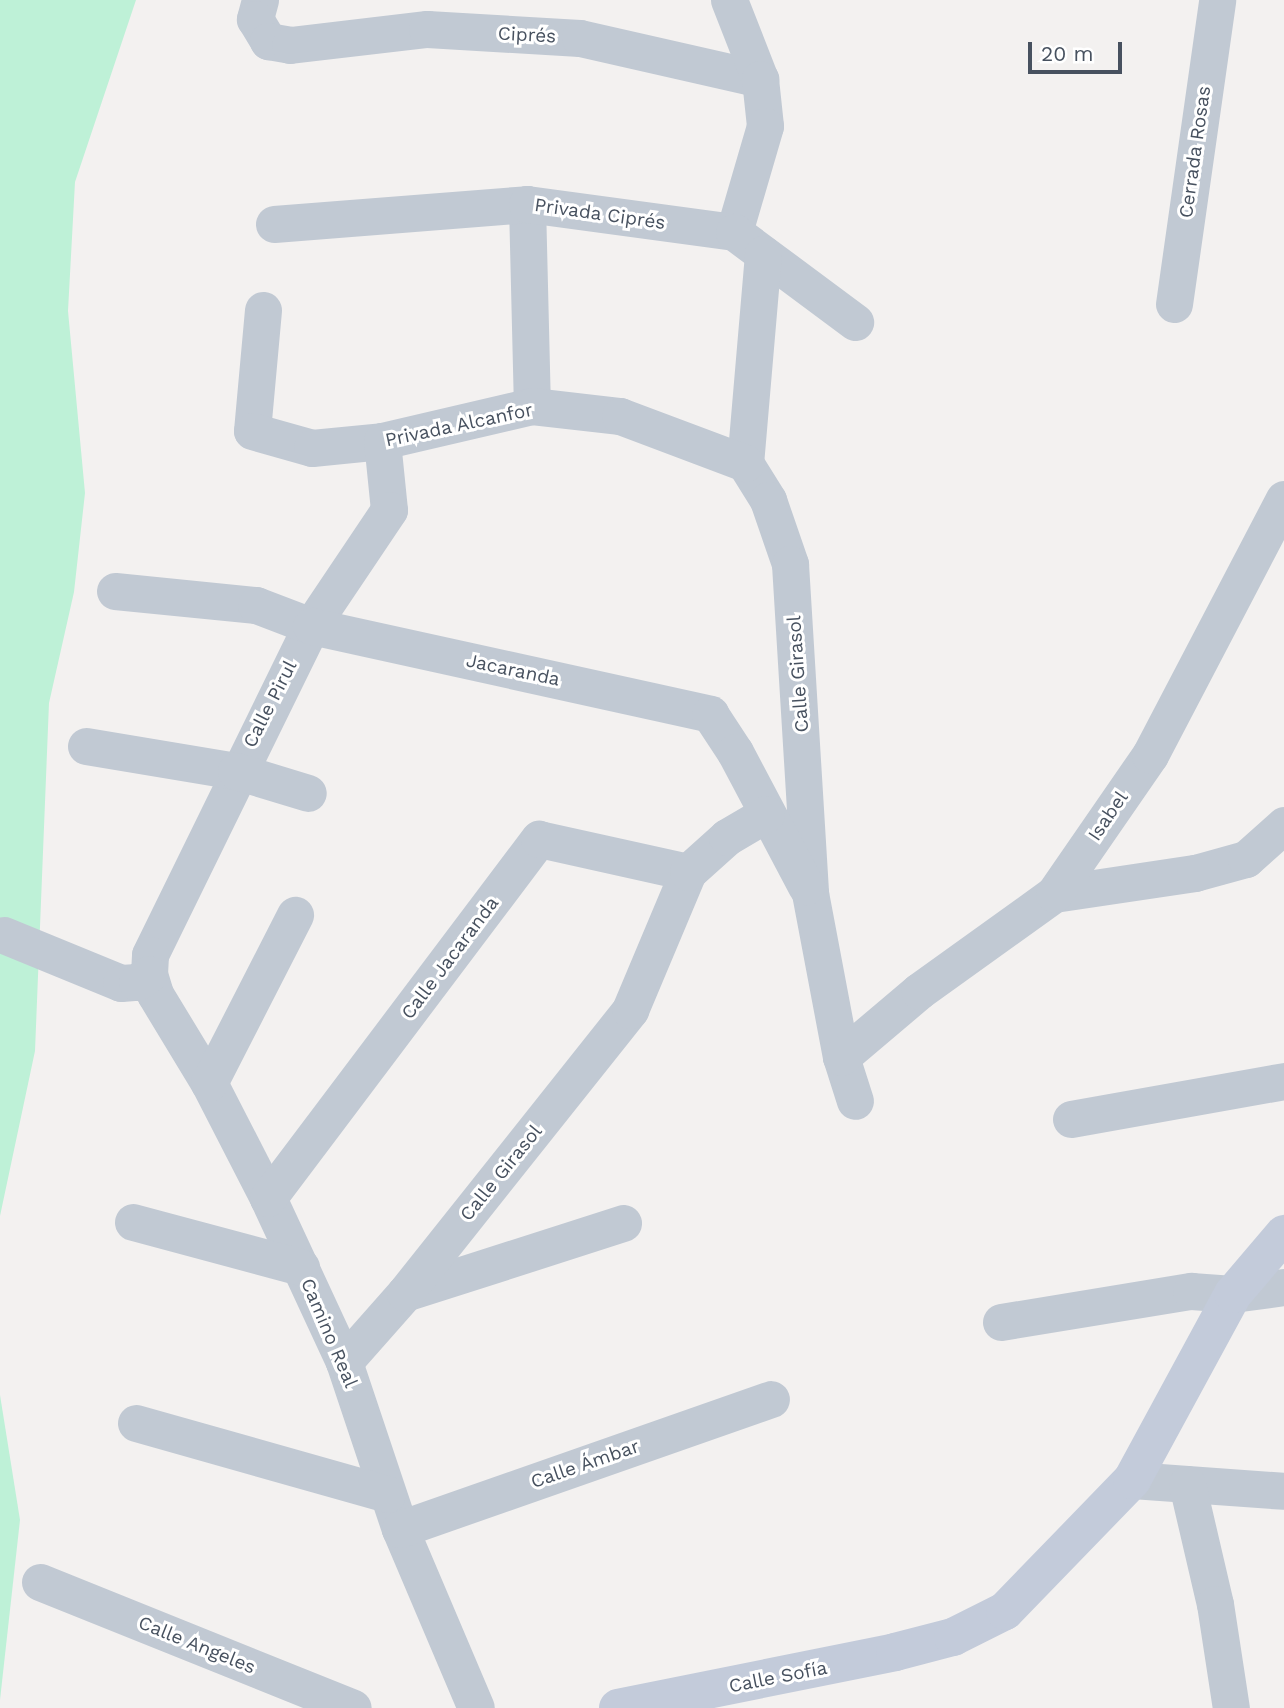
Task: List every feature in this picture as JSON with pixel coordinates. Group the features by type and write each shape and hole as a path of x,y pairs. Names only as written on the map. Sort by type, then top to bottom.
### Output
{"street":[{"name":"Ciprés","path":"260,0 255,19 268,41 290,45 427,29 580,38 760,79"},
{"path":"729,0 760,79 765,126 749,243 745,463"},
{"name":"Cerrada Rosas","path":"1174,304 1217,0"},
{"path":"527,204 532,406"},
{"name":"Privada Ciprés","path":"274,224 527,204 749,243 855,322"},
{"name":"Privada Alcanfor","path":"263,310 252,431 313,449 382,441 532,406 620,416 745,463"},
{"name":"Calle Pirul","path":"149,974 150,956 236,771 311,626 389,510 382,441"},
{"name":"Calle Girasol","path":"745,463 768,500 790,564 810,893 841,1057 855,1101"},
{"name":"Isabel","path":"841,1057 919,991 1054,894 1150,755 1284,499"},
{"name":"Jacaranda","path":"115,591 256,605 311,626 710,714 810,893"},
{"path":"86,746 236,771 309,793"},
{"name":"Calle Girasol","path":"344,1362 405,1293 630,1010 688,872 727,837 766,814"},
{"path":"1054,894 1195,873 1246,859 1284,825"},
{"name":"Calle Jacaranda","path":"268,1198 539,839 688,872"},
{"path":"209,1083 295,915"},
{"path":"4,934 121,983 137,982 149,974"},
{"name":"Camino Real","path":"149,974 155,995 209,1083 268,1198 344,1362 400,1529 476,1708"},
{"path":"1071,1118 1284,1081"},
{"path":"133,1222 301,1267"},
{"path":"405,1293 623,1223"},
{"path":"1284,1234 1233,1294 1132,1479 1284,1491"},
{"path":"1001,1322 1191,1291 1233,1294 1284,1287"},
{"name":"Calle Ámbar","path":"400,1529 771,1399"},
{"path":"136,1423 387,1494"},
{"name":"Calle Sofía","path":"618,1708 895,1652 953,1637 1006,1611 1132,1479"},
{"path":"1187,1484 1215,1604 1231,1708"},
{"name":"Calle Angeles","path":"40,1582 353,1708"}],"green space":[{"path":"0,0 136,0 75,182 68,311 85,493 74,592 49,703 35,1051 0,1216"},
{"path":"0,1395 20,1520 0,1700"}]}
